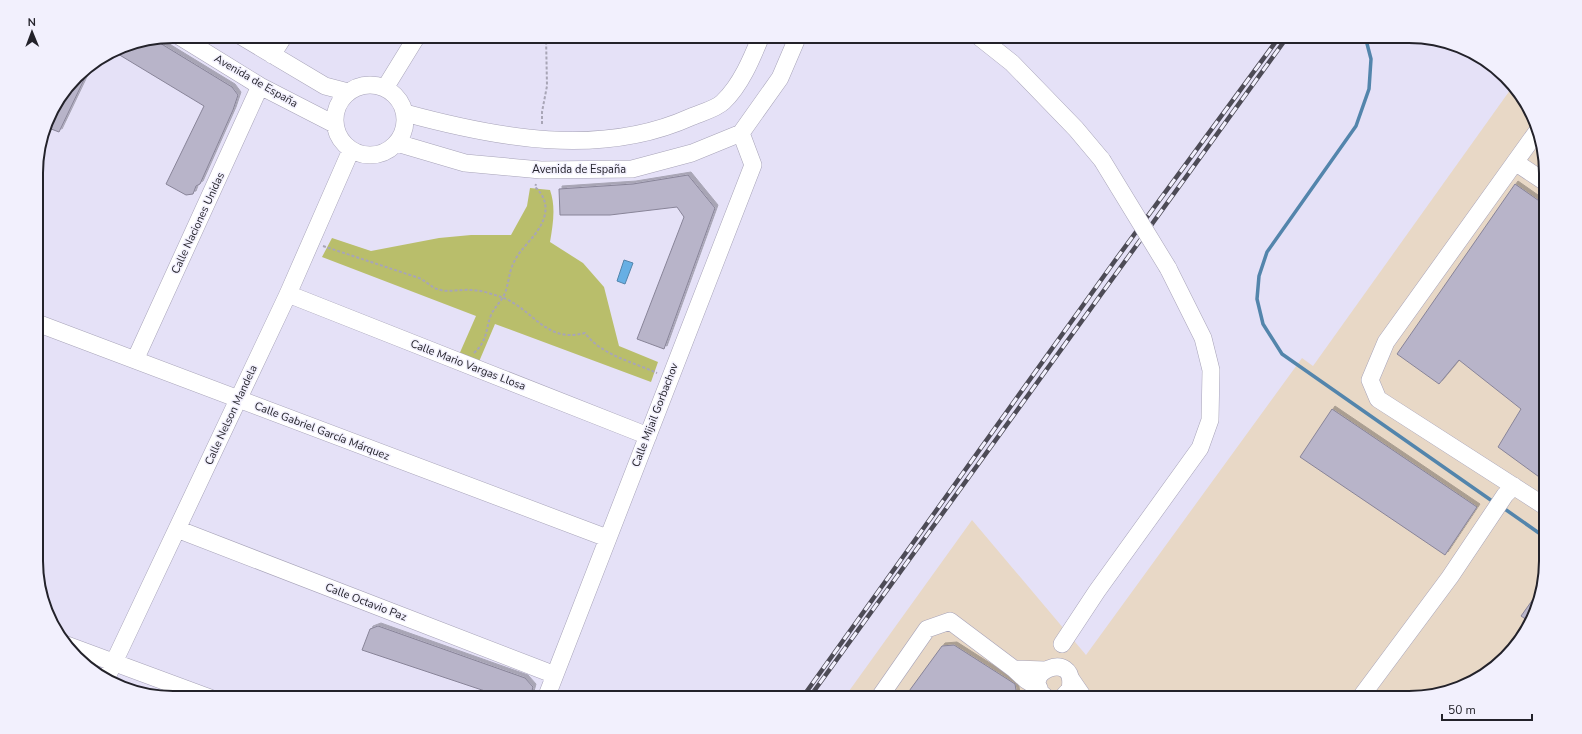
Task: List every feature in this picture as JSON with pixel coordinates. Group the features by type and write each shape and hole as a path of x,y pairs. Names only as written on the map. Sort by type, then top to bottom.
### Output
{"street":[{"name":"Avenida de España","path":"190,43 260,86 334,124"},
{"path":"252,43 325,86 348,92"},
{"path":"272,55 280,43"},
{"path":"385,88 413,43"},
{"path":"405,113 451,126 541,140 600,140 668,127 723,103 738,83 758,43"},
{"path":"741,133 780,78 795,43"},
{"path":"987,43 1012,63 1076,128 1102,160 1168,268 1203,338 1211,370 1210,420 1200,448 1105,579 1062,644 1056,649 1046,669 1038,679 1040,691"},
{"path":"366,84 385,88 394,94 401,102 405,113 405,124 402,134 397,143 389,150 370,155 360,154 351,150 343,143 337,134 334,124 335,112 340,101 348,92 366,84"},
{"name":"Calle Naciones Unidas","path":"135,360 260,86"},
{"name":"Avenida de España","path":"397,143 465,163 541,170 632,169 692,153 741,133"},
{"name":"Calle Mijail Gorbachov","path":"549,691 754,164 741,133"},
{"path":"1534,136 1386,342 1370,380 1378,399 1506,497 1539,505"},
{"name":"Calle Nelson Mandela","path":"110,670 288,294 351,150"},
{"path":"1515,162 1539,178"},
{"name":"Calle Mario Vargas Llosa","path":"288,294 648,436"},
{"name":"Calle Gabriel García Márquez","path":"43,325 608,538"},
{"path":"1365,691 1450,577 1506,497"},
{"name":"Calle Octavio Paz","path":"177,529 555,675"},
{"path":"884,691 927,629 950,621 1014,669 1038,691"},
{"path":"1062,644 1070,689 1068,691"},
{"path":"83,655 110,670 185,691"},
{"path":"1014,669 1046,669 1055,667 1068,674 1079,691"}],"path":[{"path":"541,140 542,112 547,86 546,43"},
{"path":"468,365 473,355 482,345 493,308 503,298 513,263 534,237 545,215 546,204 542,193 535,187 541,170"},
{"path":"311,242 419,278 426,281 436,289 446,291 471,290 503,298 550,331 575,336 585,333 592,342 606,350 670,378"}],"shaded area":[{"path":"1509,91 1522,108 1529,123 1535,139 1538,156 1539,570 1535,595 1522,626 1507,647 1495,659 1481,669 1467,678 1451,684 1435,689 1418,691 849,691 972,520 1086,655 1302,358 1313,366"}],"green space":[{"path":"530,188 550,190 553,203 553,222 550,242 583,263 604,287 619,346 658,362 651,382 495,324 478,364 458,357 476,316 322,257 332,238 371,251 439,238 471,235 511,235 527,206"}],"water":[{"path":"624,260 633,263 625,284 617,281"}],"building":[{"path":"161,44 232,87 238,95 233,110 200,184 196,186 193,194 186,195 166,184 204,106 119,55 139,47"},
{"path":"86,76 59,132 51,129 60,108 75,87"},
{"path":"688,175 715,208 664,349 637,339 684,217 677,207 610,215 560,215 559,189 633,184"},
{"path":"1515,184 1539,201 1539,477 1498,447 1521,409 1459,360 1439,384 1397,354"},
{"path":"1332,409 1477,507 1445,555 1300,457"},
{"path":"1534,598 1525,619 1521,616"},
{"path":"378,626 525,678 533,687 532,691 485,691 362,650 370,629"},
{"path":"954,645 1015,684 1016,691 909,691 942,646"}],"waterway":[{"path":"1367,43 1371,59 1369,89 1356,126 1267,252 1259,276 1257,299 1263,324 1282,354 1495,503"},
{"path":"1502,507 1539,533"}],"railway":[{"path":"807,691 1114,262 1275,43"},
{"path":"814,691 1283,43"}]}
